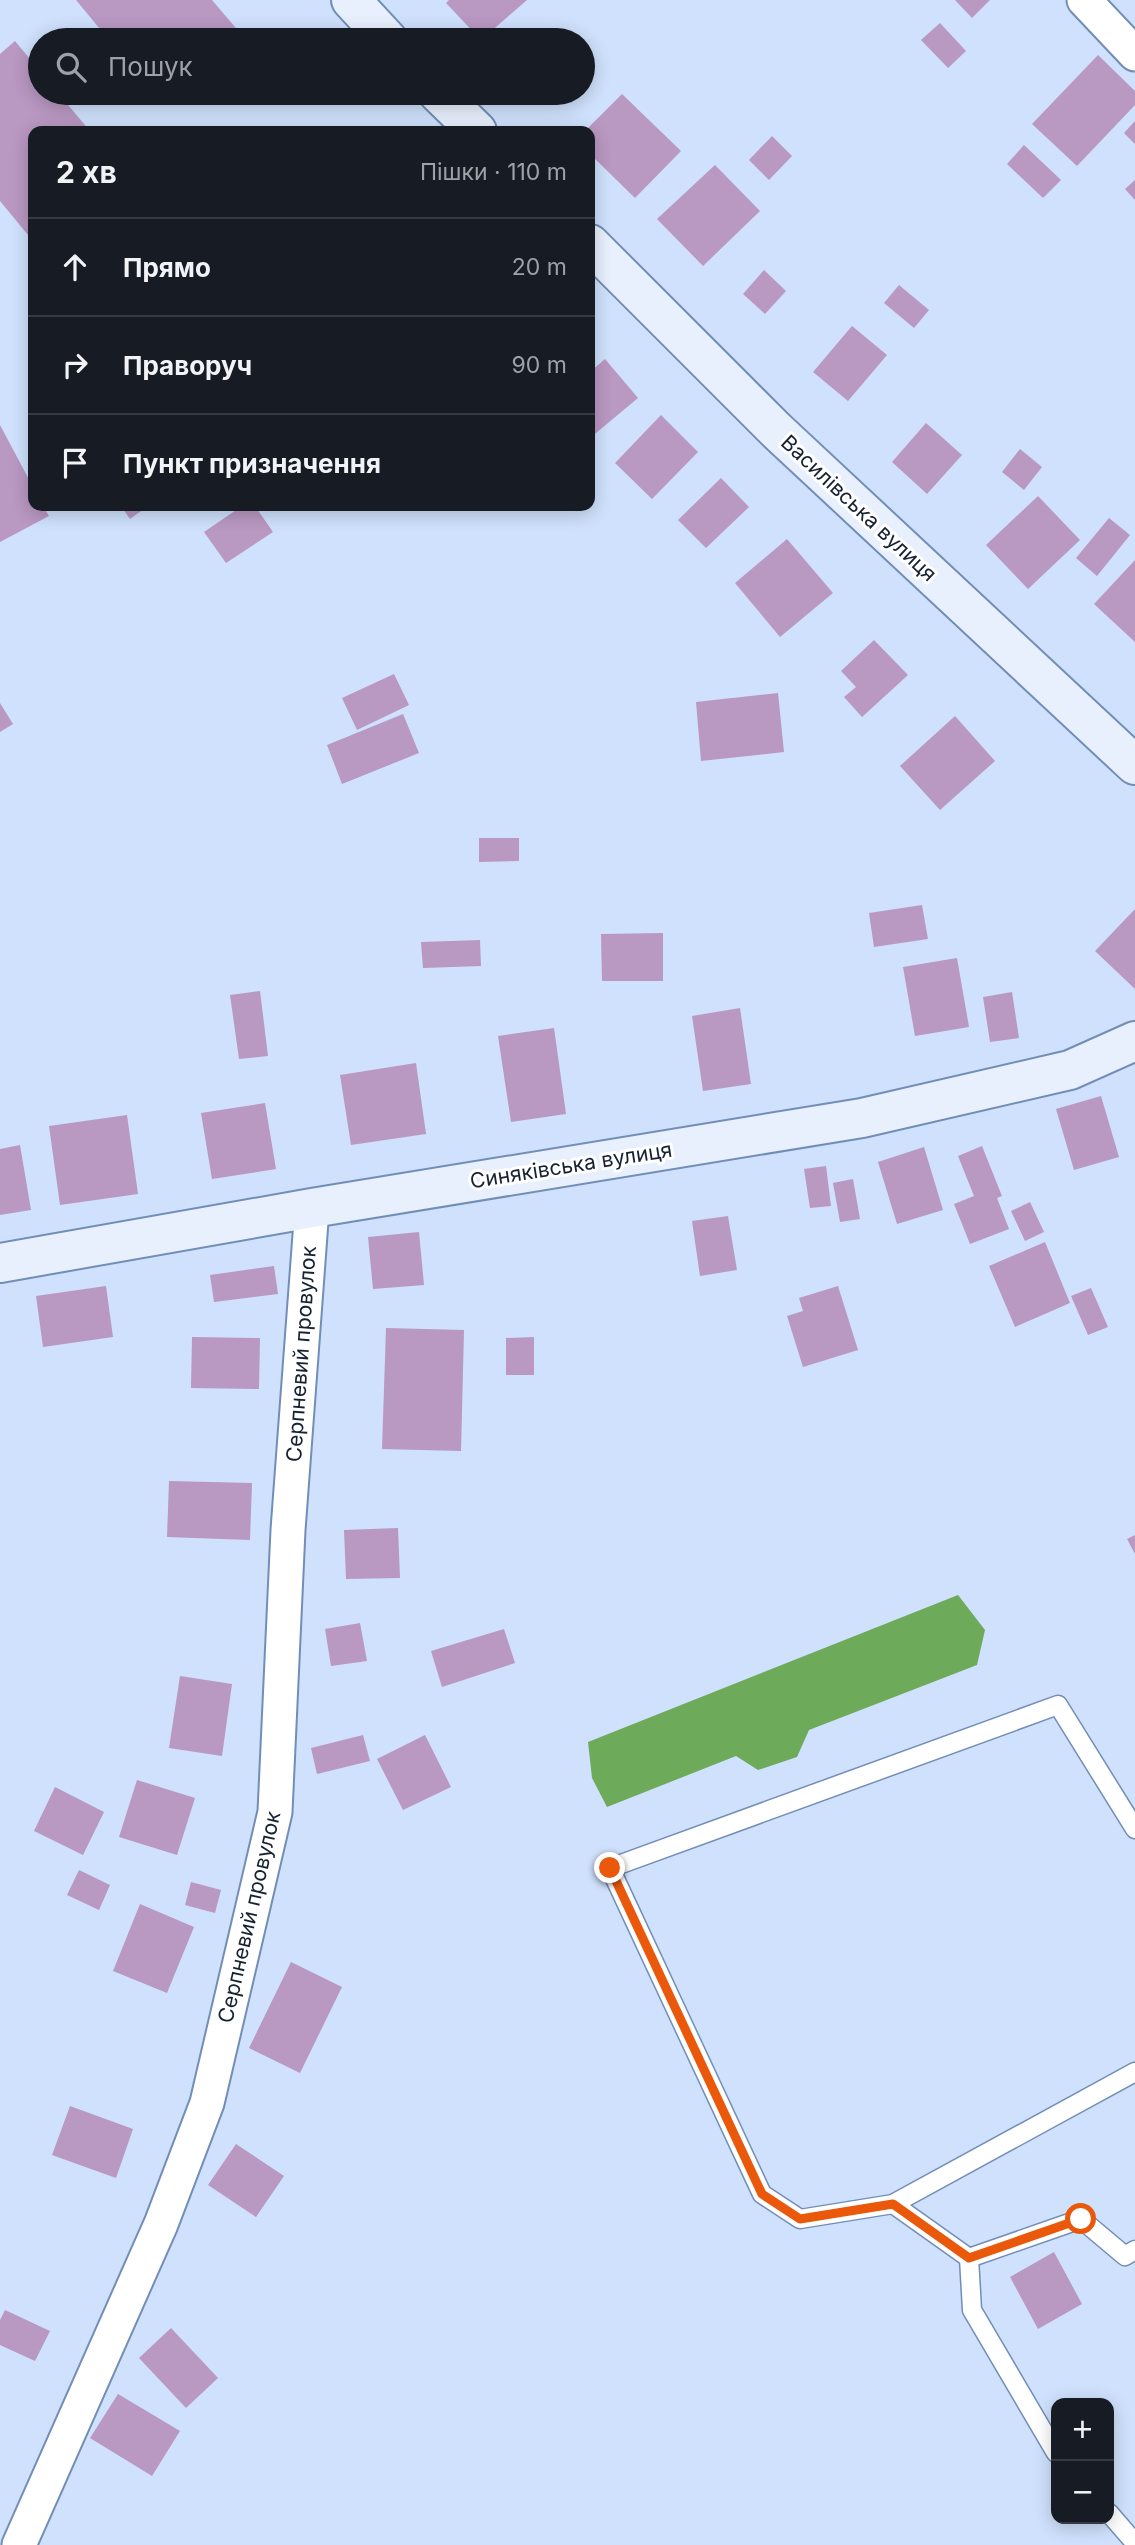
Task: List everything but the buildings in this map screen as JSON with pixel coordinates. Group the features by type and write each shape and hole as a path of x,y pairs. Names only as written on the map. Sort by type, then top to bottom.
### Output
{"street":[{"path":"351,0 377,28"},
{"path":"1084,0 1135,54"},
{"path":"450,105 472,126"},
{"name":"Василівська вулиця","path":"595,249 776,430 1135,765"},
{"name":"Синяківська вулиця","path":"0,1263 312,1208 862,1118 1070,1070 1135,1041"},
{"name":"Серпневий провулок","path":"19,2545 161,2224 207,2103 275,1812 288,1530 312,1208"}],"lane":[{"path":"1135,1829 1058,1705 610,1868 762,2194 800,2219 893,2204 1135,2072"},
{"path":"893,2204 969,2258"},
{"path":"969,2258 1081,2219 1125,2256 1135,2250"},
{"path":"969,2258 972,2310 1051,2444"},
{"path":"1114,2519 1135,2543"}],"shaded area":[{"path":"958,1595 985,1630 977,1665 809,1730 797,1757 758,1770 736,1756 607,1807 592,1778 588,1742"}],"route":[{"path":"610,1868 762,2194 800,2219 893,2204 969,2258 1081,2219"}]}
